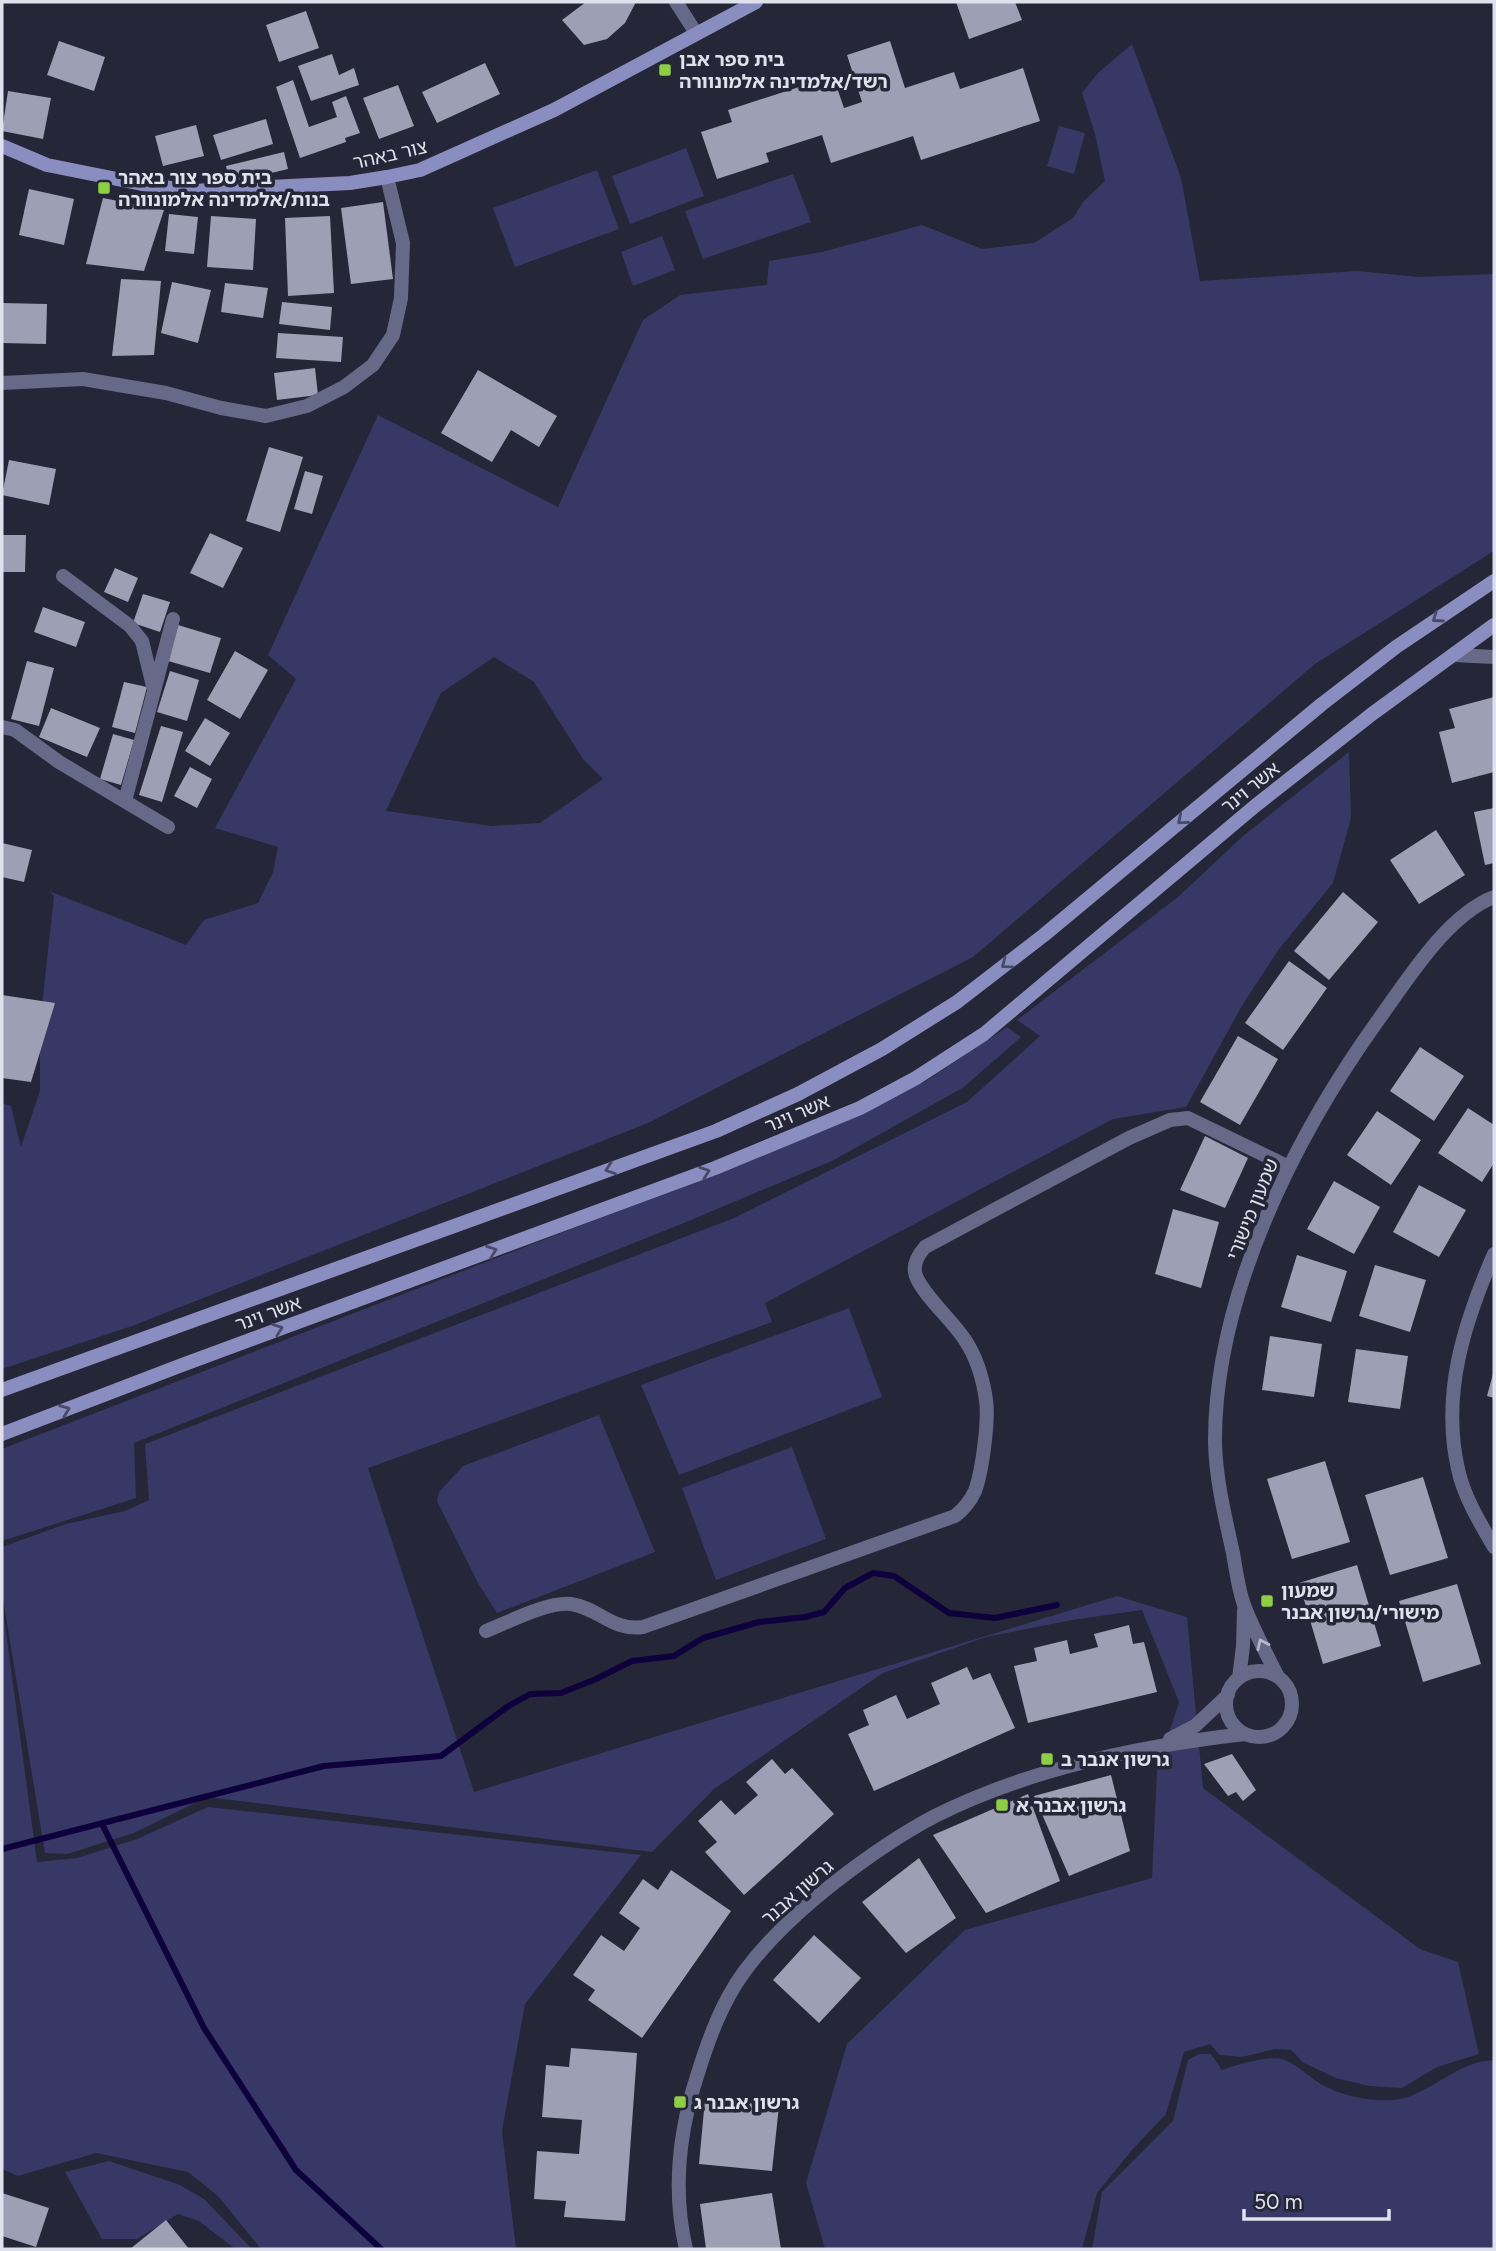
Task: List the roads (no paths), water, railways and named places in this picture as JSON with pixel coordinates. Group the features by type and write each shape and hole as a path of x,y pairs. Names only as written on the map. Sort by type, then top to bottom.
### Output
{"main road":[{"name":"צור באהר","path":"2,146 47,165 192,191 337,184 387,177 421,170 554,110 756,2"},
{"name":"אשר וינר","path":"2,1390 716,1131 797,1094 882,1049 957,1002 1044,935 1322,704 1396,647 1494,581"},
{"name":"אשר וינר","path":"2,1434 715,1168 860,1108 916,1078 984,1034 1255,806 1346,734 1494,625"}],"street":[{"path":"676,2 696,33"},
{"path":"2,383 83,379 166,393 221,408 266,416 307,406 344,387 373,365 393,335 398,310 403,243 387,177"},
{"path":"63,576 130,626 142,641 154,690"},
{"path":"125,802 173,619"},
{"path":"1452,655 1494,657"},
{"path":"2,727 15,730 59,762 168,827"},
{"name":"שמעון מישורי","path":"1239,1678 1243,1646 1243,1602 1218,1481 1215,1444 1217,1404 1228,1339 1246,1274 1289,1167 1342,1074 1394,999 1451,927 1484,901 1494,897"},
{"path":"486,1631 544,1609 571,1604 615,1625 629,1629 643,1627 955,1516 966,1507 975,1491 983,1450 987,1404 980,1370 966,1341 920,1285 914,1273 917,1256 925,1247 1129,1138 1170,1120 1188,1118 1289,1167"},
{"path":"1494,1254 1476,1295 1462,1338 1453,1382 1452,1427 1458,1471 1475,1514 1494,1547"},
{"name":"שמעון מישורי","path":"1243,1602 1278,1677"},
{"path":"1258,1671 1278,1677 1290,1693 1292,1703 1289,1718 1270,1735 1255,1737 1245,1734 1233,1724 1228,1715 1228,1695 1239,1678 1258,1671"},
{"name":"גרשון אבנר","path":"1153,1746 1195,1726 1228,1695"},
{"name":"גרשון אבנר","path":"686,2249 680,2222 678,2183 681,2140 690,2097 712,2029 743,1974 772,1938 812,1900 860,1862 936,1816 986,1794 1042,1774 1153,1746 1245,1734"}],"waterway":[{"path":"2,1849 324,1766 441,1756 507,1707 530,1694 561,1693 632,1661 674,1656 703,1638 759,1622 824,1612 845,1588 873,1573 894,1576 949,1613 995,1618 1057,1605"},
{"path":"102,1824 204,2028 296,2170 381,2249"}],"place":[{"name":"בית ספר אבן רשד/אלמדינה אלמונוורה","path":"665,70"},
{"name":"בית ספר צור באהר בנות/אלמדינה אלמונוורה","path":"104,188"},
{"name":"שמעון מישורי/גרשון אבנר","path":"1267,1601"},
{"name":"גרשון אנבר ב","path":"1047,1759"},
{"name":"גרשון אבנר א","path":"1002,1805"},
{"name":"גרשון אבנר ג","path":"680,2102"}]}
